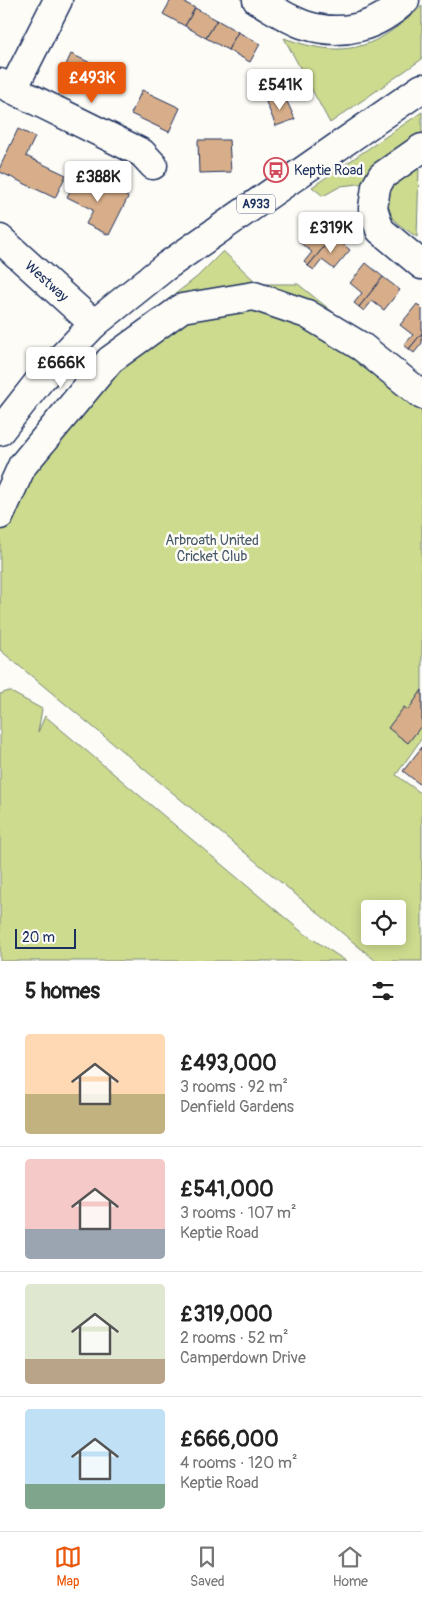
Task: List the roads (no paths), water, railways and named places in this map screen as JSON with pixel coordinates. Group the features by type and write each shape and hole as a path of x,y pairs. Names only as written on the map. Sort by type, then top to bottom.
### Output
{"main road":[{"path":"58,0 6,86 142,153 153,165"},
{"path":"257,0 304,25 331,31 350,30 373,23 392,13 405,0"},
{"name":"A933","path":"94,324 165,267 422,88"},
{"path":"422,148 382,176 376,187 373,208 380,230 422,265"},
{"name":"Westway","path":"0,239 94,324"},
{"path":"0,515 22,466 110,360 182,308 254,296 307,314 362,347 422,396"},
{"path":"0,431 40,380 94,324"}],"place":[{"name":"Keptie Road","path":"276,170"}],"park label":[{"name":"Arbroath United Cricket Club","path":"212,548"}]}
